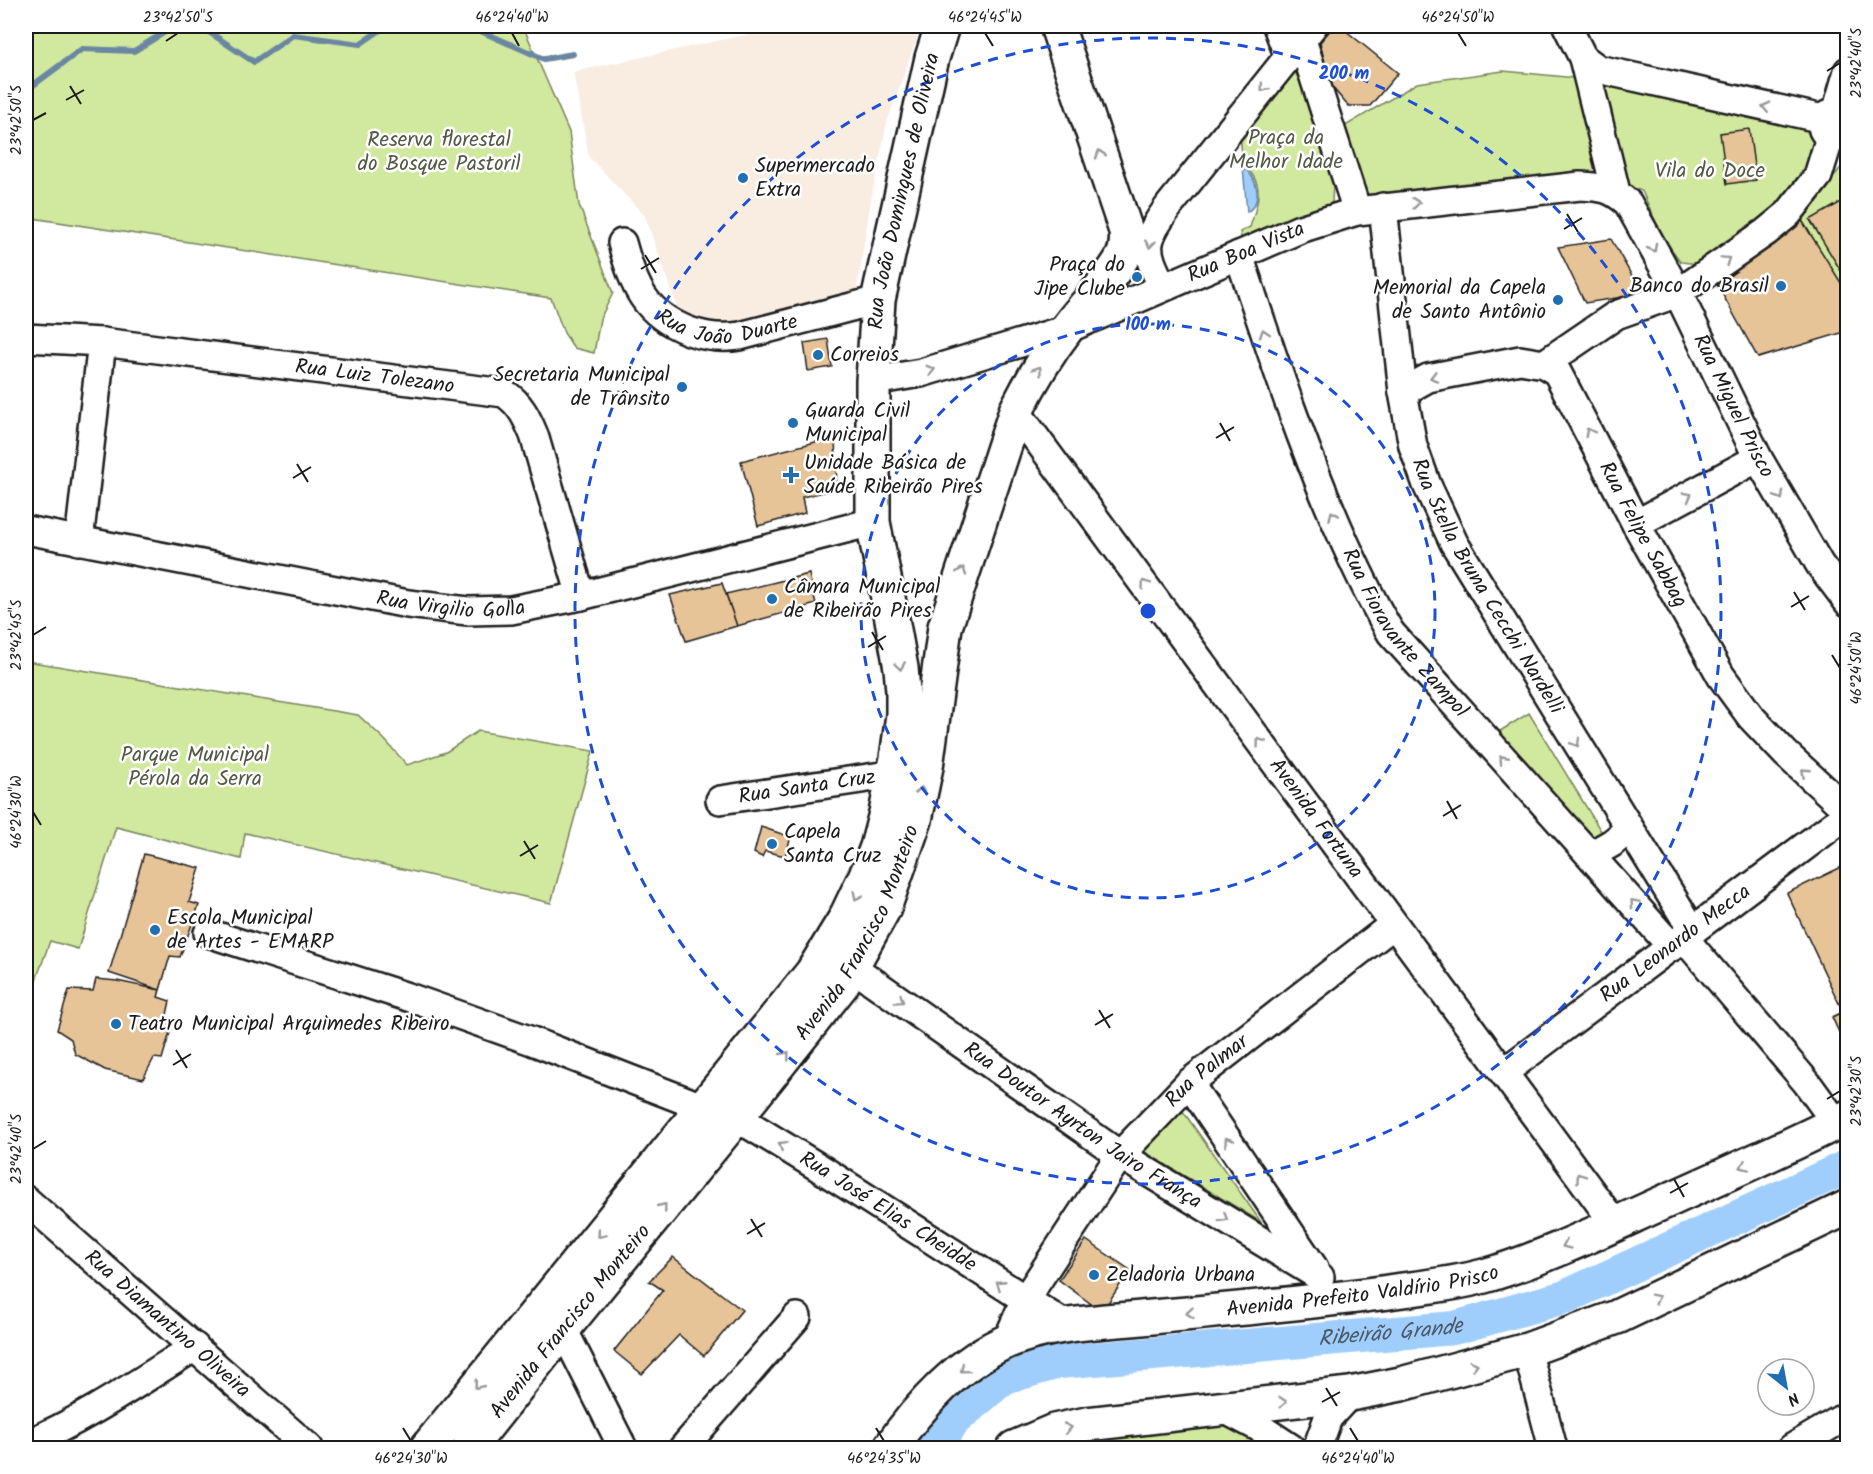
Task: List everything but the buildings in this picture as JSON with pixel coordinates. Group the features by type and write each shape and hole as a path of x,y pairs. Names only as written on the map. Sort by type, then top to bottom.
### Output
{"main road":[{"name":"Rua João Domingues de Oliveira","path":"890,608 873,522 873,381 878,300 932,58 942,26"},
{"path":"1057,26 1114,197"},
{"name":"Avenida Francisco Monteiro","path":"469,1449 841,986 884,908 903,860 915,820 926,767 945,627 1016,411 1030,382 1066,329 1118,264 1126,250 1126,231 1114,197"},
{"path":"890,608 918,627 945,627"},
{"name":"Avenida Francisco Monteiro","path":"427,1449 812,973 845,919 859,892 877,847 895,774 903,715 903,691 890,608"},
{"name":"Avenida Prefeito Valdírio Prisco","path":"890,1449 942,1387 975,1360 1007,1341 1033,1333 1057,1320 1336,1299 1443,1285 1482,1276 1527,1262 1615,1224 1842,1120"},
{"path":"1014,1449 1054,1431 1076,1426 1220,1407 1350,1394 1401,1384 1527,1350 1617,1317 1848,1207"}],"street":[{"name":"Rua Stella Bruna Cecchi Nardelli","path":"1277,26 1301,41 1370,209 1403,392 1417,456 1427,485 1454,543 1629,829 1683,939"},
{"name":"Rua Miguel Prisco","path":"1567,26 1583,58 1622,198 1678,293 1758,458 1820,565 1848,602"},
{"path":"1163,287 1148,252 1151,231 1301,41"},
{"path":"1583,58 1598,69 1837,125"},
{"path":"1403,392 1428,378 1495,364 1520,360 1544,364 1616,315 1678,293 1766,232 1788,214 1818,176 1837,125 1848,70"},
{"name":"Rua Boa Vista","path":"873,381 921,373 1066,329 1300,229 1370,209 1580,186 1598,187 1622,198"},
{"path":"1114,197 1134,210 1145,213 1169,206"},
{"name":"Rua João Duarte","path":"622,243 628,268 653,311 671,324 699,334 724,339 740,336 878,300"},
{"name":"Rua Fioravante Zampol","path":"1239,255 1290,409 1331,512 1374,605 1391,633 1591,855 1683,939"},
{"name":"Rua Luiz Tolezano","path":"26,338 102,342 504,393 515,400 526,416 534,435 581,596"},
{"path":"79,541 102,342"},
{"name":"Rua Felipe Sabbag","path":"1544,364 1557,372 1568,390 1636,524 1721,676 1751,717 1848,813"},
{"name":"Avenida Fortuna","path":"1016,411 1615,1224"},
{"path":"1636,524 1758,458"},
{"name":"Rua Virgilio Golla","path":"26,530 408,604 468,612 511,610 581,596 873,522"},
{"name":"Rua Santa Cruz","path":"720,801 895,774"},
{"name":"Rua Leonardo Mecca","path":"1504,1072 1848,813"},
{"path":"1591,855 1612,843 1629,829"},
{"name":"Rua Palmar","path":"1007,1341 1025,1300 1120,1155 1189,1083 1393,925"},
{"name":"Rua José Elias Cheidde","path":"208,933 531,1041 735,1119 761,1131 824,1170 1057,1320"},
{"path":"1683,939 1807,1083 1842,1120"},
{"name":"Rua Doutor Ayrton Jairo França","path":"852,967 1120,1155 1320,1277 1189,1083"},
{"name":"Rua Diamantino Oliveira","path":"26,1200 309,1449"},
{"name":"Rua Palmar","path":"1056,1254 1057,1320"},
{"path":"547,1299 564,1328 624,1449"},
{"path":"683,1449 797,1317"},
{"path":"26,1444 99,1407 195,1347"},
{"path":"1527,1350 1552,1449"},
{"path":"1317,1449 1328,1418 1350,1394"},
{"path":"1220,1407 1262,1429 1291,1449"},
{"path":"1792,1449 1848,1415"}],"shaded area":[{"name":"Supermercado Extra","path":"786,26 921,26 887,123 871,200 857,289 720,332 680,315 645,216 589,157 573,72"}],"green space":[{"name":"Reserva florestal do Bosque Pastoril","path":"26,26 523,26 569,132 579,205 613,293 600,319 594,353 574,348 564,333 551,298 26,217"},
{"name":"Praça da Melhor Idade","path":"1294,70 1311,104 1334,162 1332,203 1241,238 1240,232 1250,227 1256,210 1258,194 1255,179 1243,165 1240,134"},
{"name":"Vila do Doce","path":"1503,71 1566,77 1682,94 1805,119 1820,135 1810,178 1723,253 1699,264 1681,262 1663,238 1642,191 1592,174 1366,200 1342,128 1417,83"},
{"path":"1847,162 1847,294 1801,219"},
{"name":"Parque Municipal Pérola da Serra","path":"26,661 358,715 407,765 446,752 478,731 593,751 551,903 245,833 241,859 116,827 78,949 50,941 26,1008"},
{"path":"1529,713 1604,836 1597,841 1492,736"},
{"path":"1180,1107 1261,1222 1143,1151"},
{"path":"1208,1412 1288,1448 1020,1448"}],"water":[{"path":"1243,167 1252,177 1257,190 1256,202 1247,212"}],"waterway":[{"path":"26,86 32,86 82,49 134,51 175,26"},
{"path":"200,26 254,62 293,35 360,44 386,26"},
{"path":"469,26 544,59 573,54"},
{"name":"Ribeirão Grande","path":"934,1448 954,1420 1003,1378 1059,1362 1454,1328 1565,1297 1848,1166"}],"place":[{"name":"Supermercado Extra","path":"743,178"},
{"name":"Praça do Jipe Clube","path":"1137,277"},
{"name":"Banco do Brasil","path":"1781,286"},
{"name":"Memorial da Capela de Santo Antônio","path":"1558,300"},
{"name":"Correios","path":"818,355"},
{"name":"Secretaria Municipal de Trânsito","path":"682,387"},
{"name":"Guarda Civil Municipal","path":"793,423"},
{"name":"Unidade Básica de Saúde Ribeirão Pires","path":"791,475"},
{"name":"Câmara Municipal de Ribeirão Pires","path":"772,599"},
{"name":"Capela Santa Cruz","path":"772,844"},
{"name":"Escola Municipal de Artes - EMARP","path":"155,930"},
{"name":"Teatro Municipal Arquimedes Ribeiro","path":"116,1024"},
{"name":"Zeladoria Urbana","path":"1094,1275"}]}
